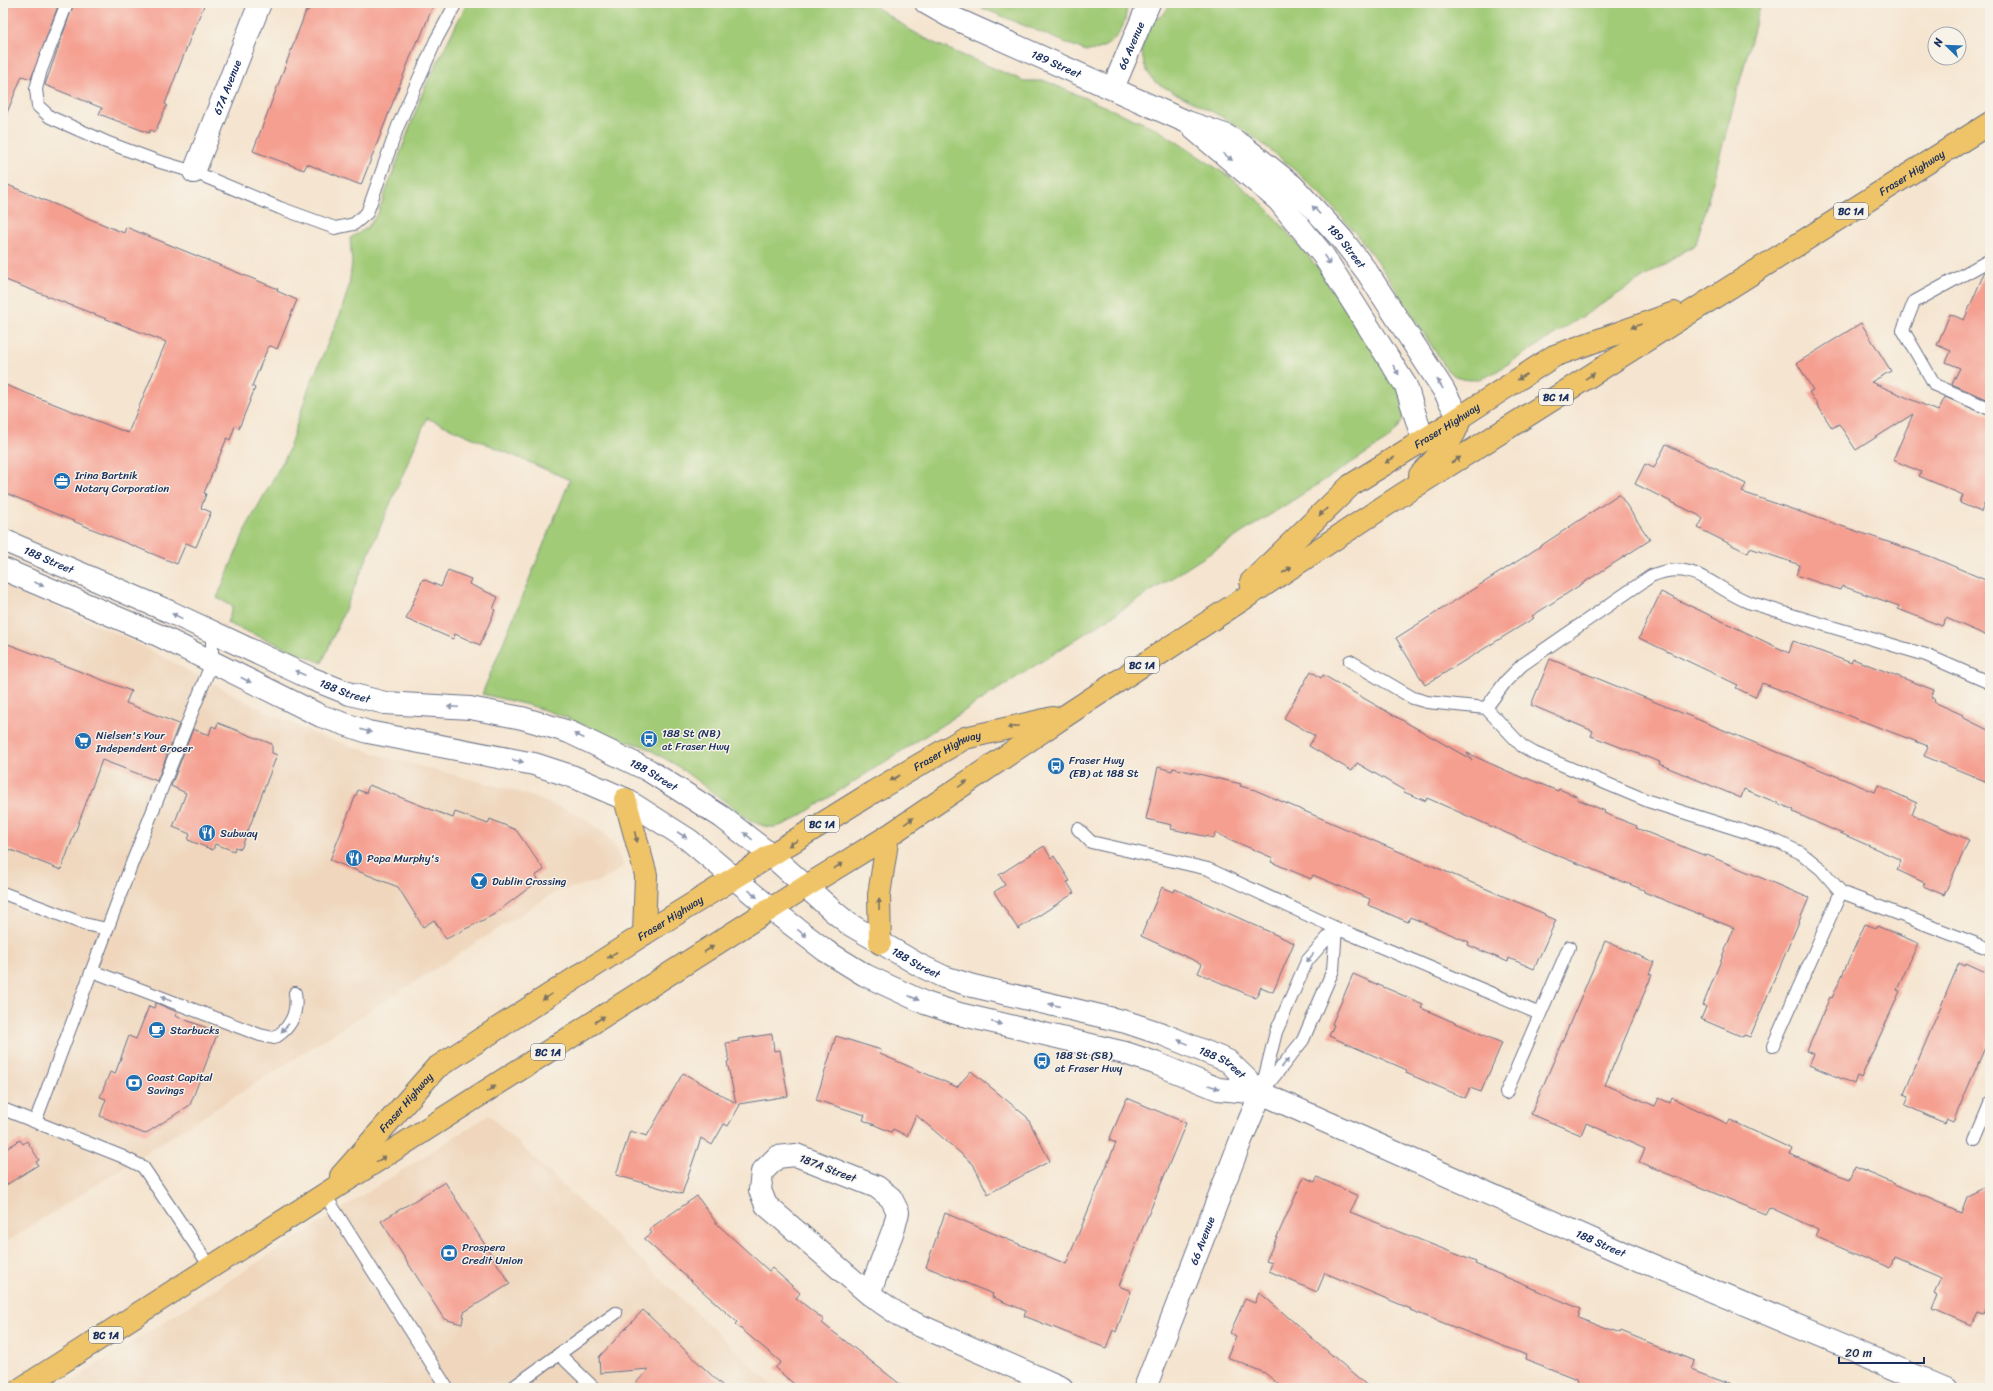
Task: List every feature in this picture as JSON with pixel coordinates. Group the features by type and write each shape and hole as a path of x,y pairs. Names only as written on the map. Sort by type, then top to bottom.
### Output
{"main road":[{"name":"Fraser Highway","path":"22,1388 805,886 888,836 1065,716 1400,496 1990,123"},
{"name":"Fraser Highway","path":"1220,614 1351,485 1459,418 1554,356 1712,299"},
{"path":"1400,496 1434,460 1458,428 1459,418"},
{"name":"Fraser Highway","path":"325,1195 436,1068 644,934 735,879 873,792 965,738 1065,716"},
{"path":"625,799 646,875 644,934"},
{"path":"880,943 879,895 888,836"}],"street":[{"name":"67A Avenue","path":"194,172 260,3"},
{"name":"189 Street","path":"926,3 949,16 1188,122 1225,134 1243,146 1292,185 1342,239 1372,278 1440,385 1459,418"},
{"name":"66 Avenue","path":"1113,88 1149,3"},
{"name":"189 Street","path":"1188,122 1278,200 1323,255 1406,386 1423,440"},
{"name":"188 Street","path":"3,540 168,611 310,678 350,694 385,703 470,708 522,718 569,732 614,752 678,788 739,828 832,911 880,943 926,968 973,986 1126,1022 1162,1034 1228,1061 1261,1093"},
{"name":"188 Street","path":"3,569 158,635 314,713 368,732 534,764 574,777 625,799 689,840 771,909 826,951 895,990 926,1003 959,1014 1125,1053 1155,1063 1218,1089 1261,1093 1616,1250 1944,1388"},
{"name":"66 Avenue","path":"1145,1388 1241,1140 1261,1093"},
{"name":"187A Street","path":"869,1294 898,1212 891,1198 877,1187 811,1160 796,1155 777,1157 762,1172 760,1190 766,1205 869,1294 905,1319 1062,1388"}],"lane":[{"path":"67,3 41,70 36,89 38,106 50,117 64,125 157,161 194,172 280,208 335,228 354,224 368,213 398,126 436,40 456,3"},
{"path":"1990,260 1914,302 1903,330 1935,385 1990,409"},
{"path":"1486,708 1506,682 1522,665 1651,576 1664,570 1678,569 1707,579 1735,597 1748,602 1926,655 1990,683"},
{"path":"35,1122 107,930 212,662 212,633"},
{"path":"1350,661 1413,698 1427,702 1486,708 1522,746 1534,753 1648,801 1778,842 1801,853 1821,869 1841,892 1990,949"},
{"path":"1078,829 1091,842 1208,869 1336,928 1540,1014"},
{"path":"1772,1046 1841,892"},
{"path":"3,893 84,924 107,930"},
{"path":"1261,1093 1303,1040 1333,970 1336,928"},
{"path":"1261,1093 1276,1032 1307,961 1336,928"},
{"path":"1506,1093 1569,947"},
{"path":"92,971 274,1038 284,1032 292,1020 296,1003 295,993"},
{"path":"1975,1140 1990,1104"},
{"path":"3,1109 143,1166 211,1268"},
{"path":"325,1195 447,1388"},
{"path":"512,1388 616,1313"},
{"path":"559,1354 594,1388"}],"shaded area":[{"path":"3,583 129,639 270,714 326,738 389,758 519,792 568,810 585,819 604,833 616,848 624,866 603,880 556,892 3,1244"},
{"path":"489,1115 775,1388 60,1388 288,1243"}],"green space":[{"path":"467,3 870,3 912,31 934,43 1024,81 1045,81 1157,129 1230,177 1265,206 1319,269 1396,386 1402,402 1402,421 1399,427 1387,440 797,818 783,825 772,827 760,825 747,818 676,765 643,746 607,735 565,717 532,706 482,694 570,480 427,418 322,663 227,623 233,606 217,598 247,526 287,454 308,390 341,312 349,286 352,263 350,238 367,228 378,213 424,89"},
{"path":"970,3 1126,3 1126,12 1125,21 1121,29 1110,42 1095,50 1086,51"},
{"path":"1170,3 1761,3 1696,244 1497,371 1490,375 1471,380 1459,378 1447,370 1376,260 1348,224 1317,191 1284,161 1248,133 1225,119 1155,82 1150,76 1146,69 1142,55 1142,47 1146,32 1150,25 1165,12"}],"building":[{"path":"3,3 59,3 31,79 22,76 4,120"},
{"path":"74,3 205,3 165,104 167,105 155,132 150,130 149,133 99,114 102,108 45,85"},
{"path":"311,3 434,3 419,41 417,40 361,185 307,164 304,170 253,151 306,11 308,11"},
{"path":"3,183 124,233 126,227 278,289 277,291 297,300 277,349 271,346 268,347 252,386 255,388 239,428 235,426 230,440 227,438 204,493 206,494 201,508 211,512 196,547 186,543 177,564 3,492 3,384 128,433 166,342 3,279"},
{"path":"1990,269 1990,401 1952,384 1960,368 1946,362 1951,351 1937,345 1950,314 1964,320 1985,271"},
{"path":"1861,323 1891,371 1871,382 1938,411 1945,397 1990,416 1990,490 1981,512 1960,503 1963,495 1919,476 1921,472 1893,460 1913,414 1856,450 1839,424 1832,428 1809,392 1813,390 1797,363"},
{"path":"1666,444 1746,484 1742,492 1932,557 1990,582 1990,637 1946,618 1942,626 1898,609 1899,606 1842,586 1840,590 1796,575 1800,565 1750,548 1748,553 1698,528 1703,519 1698,515 1635,484 1645,464 1654,468"},
{"path":"1619,494 1650,540 1532,616 1534,618 1425,685 1396,638 1524,557"},
{"path":"448,570 471,579 469,584 498,597 493,609 495,610 480,645 455,634 453,639 406,619 423,579 441,587"},
{"path":"1661,592 1789,653 1793,641 1851,663 1853,659 1934,690 1931,698 1935,699 1934,702 1963,715 1962,717 1990,731 1990,783 1924,756 1928,746 1762,683 1755,697 1736,688 1738,685 1639,638"},
{"name":"Nielsen's Your Independent Grocer","path":"3,642 131,691 126,703 179,724 157,781 102,760 61,870 3,847"},
{"path":"1550,659 1875,792 1878,785 1917,803 1912,814 1969,840 1944,895 1923,886 1925,883 1897,870 1901,860 1793,812 1794,810 1744,789 1741,798 1659,764 1660,762 1591,736 1593,731 1531,705"},
{"path":"1311,671 1321,678 1323,675 1472,760 1467,753 1525,779 1526,778 1558,791 1559,789 1578,797 1577,799 1605,811 1604,813 1637,826 1636,828 1706,856 1707,855 1809,898 1750,1037 1744,1035 1743,1037 1701,1019 1706,1007 1703,1005 1734,928 1554,854 1427,798 1426,801 1404,792 1405,791 1357,763 1352,771 1309,746 1315,736 1284,718"},
{"path":"218,723 272,744 272,753 277,755 241,849 235,847 234,851 215,844 213,850 188,840 190,834 173,827 186,793 171,786 193,729 209,735 212,726 216,728"},
{"path":"1158,767 1172,771 1173,768 1241,784 1240,786 1255,790 1545,914 1544,915 1556,920 1534,969 1509,958 1508,962 1468,945 1469,942 1410,917 1408,922 1368,905 1370,899 1313,875 1311,879 1271,862 1273,858 1215,833 1214,838 1171,829 1172,825 1146,819"},
{"path":"369,785 453,818 455,812 488,824 490,819 516,830 544,870 535,876 538,881 493,915 446,939 434,920 423,927 398,887 330,860 358,790 366,793"},
{"path":"1044,846 1051,858 1054,856 1070,881 1067,882 1074,893 1018,929 994,892 1005,885 999,875"},
{"path":"1162,887 1174,892 1175,889 1294,943 1273,992 1261,987 1256,998 1198,973 1202,964 1141,936"},
{"path":"1865,924 1876,928 1877,926 1918,943 1897,990 1900,991 1861,1078 1857,1076 1854,1084 1809,1065 1814,1054 1807,1051 1830,997 1832,998"},
{"path":"1605,941 1654,962 1649,974 1652,975 1605,1085 1655,1106 1659,1098 1670,1103 1672,1098 1728,1124 1730,1120 1792,1149 1790,1154 1828,1171 1850,1179 1855,1167 1961,1212 1967,1196 1990,1185 1990,1297 1983,1314 1977,1312 1971,1325 1933,1309 1939,1294 1935,1292 1942,1277 1894,1257 1890,1269 1816,1237 1819,1230 1769,1207 1765,1214 1639,1162 1645,1149 1586,1123 1581,1135 1531,1114"},
{"path":"1959,963 1965,966 1966,963 1990,974 1990,1036 1953,1122 1946,1119 1944,1123 1905,1105 1909,1096 1904,1094"},
{"path":"1353,974 1423,1004 1421,1008 1502,1043 1481,1092 1470,1088 1465,1098 1406,1073 1407,1070 1329,1036 1334,1025 1332,1024"},
{"path":"156,1003 177,1012 175,1016 218,1032 190,1105 145,1134 100,1116 106,1099 100,1097 110,1072 115,1074 129,1036 136,1039 149,1006 154,1008"},
{"path":"772,1034 774,1051 780,1050 788,1096 739,1104 740,1105 728,1126 724,1124 712,1145 701,1138 682,1194 616,1175 630,1131 647,1136 683,1073 736,1103 727,1062 729,1061 726,1043 739,1041 738,1039"},
{"path":"836,1036 881,1050 880,1054 957,1087 971,1071 1027,1117 1050,1161 988,1194 973,1164 916,1115 907,1136 893,1129 891,1132 863,1120 865,1115 816,1100"},
{"path":"1127,1098 1186,1123 1119,1286 1131,1291 1116,1332 1113,1330 1106,1348 1024,1316 1026,1311 992,1297 993,1294 926,1267 945,1213 1066,1264 1116,1143 1109,1140"},
{"path":"20,1140 23,1144 27,1141 39,1160 36,1162 38,1165 3,1187 3,1151"},
{"path":"1304,1177 1315,1182 1317,1177 1358,1196 1350,1212 1476,1262 1475,1264 1581,1309 1578,1317 1620,1333 1621,1331 1694,1361 1692,1368 1740,1386 1739,1388 1587,1388 1580,1385 1577,1379 1525,1359 1526,1355 1410,1310 1411,1309 1325,1273 1317,1292 1269,1271 1272,1263 1266,1261"},
{"name":"Prospera Credit Union","path":"445,1182 510,1284 464,1312 462,1324 444,1319 381,1221"},
{"path":"697,1196 717,1224 769,1271 772,1268 800,1293 796,1298 824,1320 822,1323 905,1388 799,1388 775,1368 781,1362 735,1324 737,1322 644,1239 652,1233 649,1229"},
{"path":"1259,1292 1370,1388 1283,1388 1265,1373 1227,1357 1236,1336 1230,1333 1245,1299 1255,1303"},
{"path":"643,1310 725,1388 631,1388 649,1369 600,1373 599,1357"}],"place":[{"name":"Irina Bartnik Notary Corporation","path":"62,481"},
{"name":"188 St (NB) at Fraser Hwy","path":"649,739"},
{"name":"Nielsen's Your Independent Grocer","path":"83,741"},
{"name":"Fraser Hwy (EB) at 188 St","path":"1056,766"},
{"name":"Subway","path":"207,833"},
{"name":"Papa Murphy's","path":"354,858"},
{"name":"Dublin Crossing","path":"479,881"},
{"name":"Starbucks","path":"157,1030"},
{"name":"188 St (SB) at Fraser Hwy","path":"1042,1061"},
{"name":"Coast Capital Savings","path":"134,1083"},
{"name":"Prospera Credit Union","path":"449,1253"}]}
